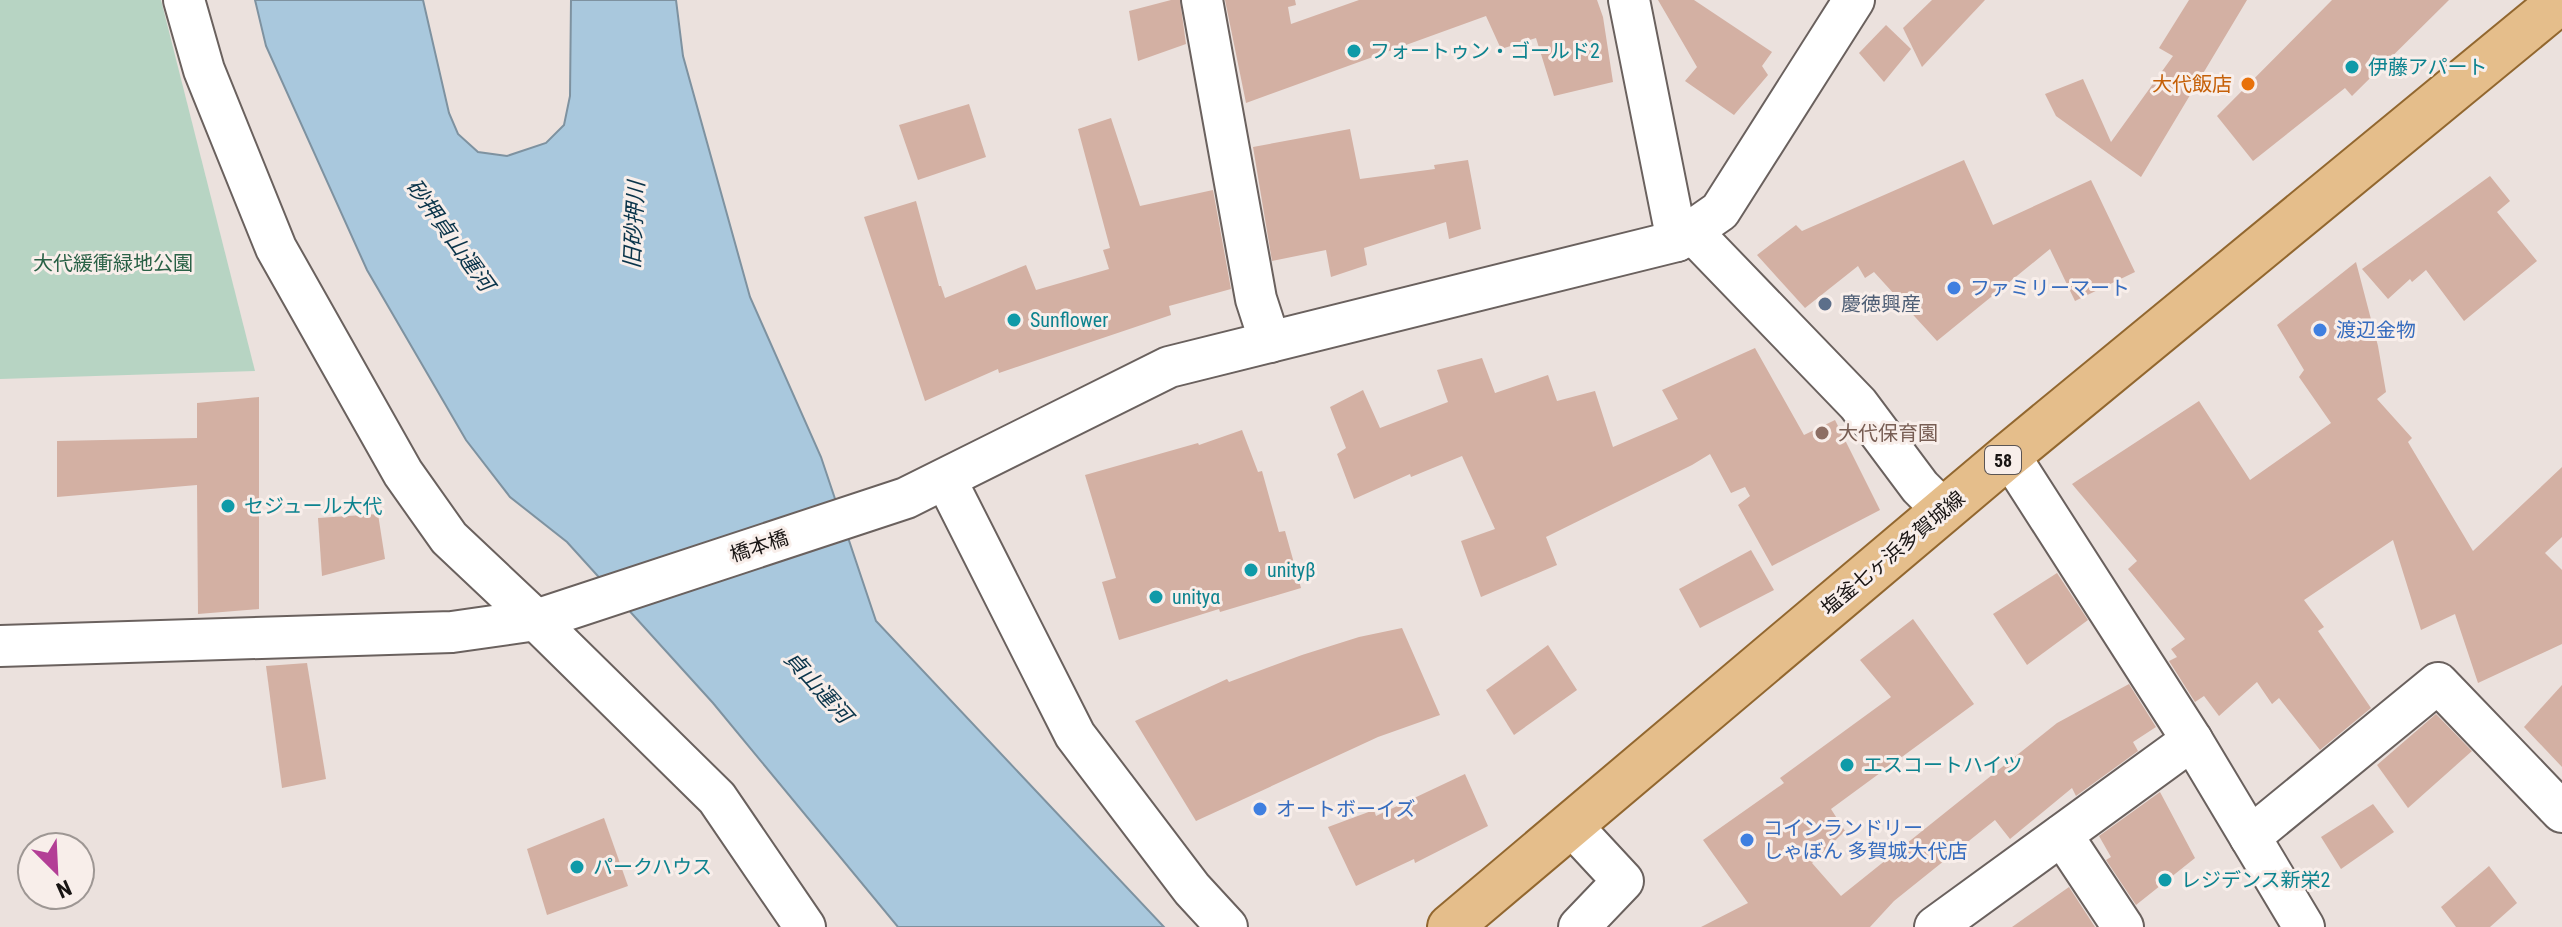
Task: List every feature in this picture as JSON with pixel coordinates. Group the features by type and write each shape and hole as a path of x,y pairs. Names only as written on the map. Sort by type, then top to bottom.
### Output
{"main road":[{"name":"塩釜七ヶ浜多賀城線","path":"1450,927 2009,455 2562,0"}],"street":[{"path":"184,0 204,70 276,248 403,473 449,538 717,798 805,927"},
{"path":"1202,0 1256,299 1270,342"},
{"path":"1629,0 1684,236 1858,404 1920,487 1944,511"},
{"path":"1684,236 1720,211 1854,0"},
{"name":"橋本橋","path":"0,646 452,632 536,620 906,498 1169,367 1684,236"},
{"path":"2009,455 2192,740 2304,927"},
{"path":"946,480 1075,735 1192,889 1227,927"},
{"path":"2250,837 2438,683 2562,812"},
{"path":"1935,927 2192,740"},
{"path":"1571,825 1623,881 1579,927"},
{"path":"2062,835 2123,927"}],"green space":[{"name":"大代緩衝緑地公園","path":"0,0 161,0 255,371 0,379"}],"water":[{"path":"255,0 423,0 449,113 458,134 478,152 507,156 546,143 564,125 570,96 571,0 676,0 683,56 750,297 821,457 876,621 1164,927 898,927 713,703 567,542 510,497 466,440 367,270 266,46"}],"building":[{"path":"1180,0 1186,44 1138,61 1129,11"},
{"path":"1225,0 1295,0 1296,5 1288,7 1291,24 1359,0 1597,0 1603,17 1613,82 1554,96 1536,38 1501,49 1486,16 1246,103"},
{"path":"1658,0 1694,0 1772,52 1762,66 1768,75 1734,115 1685,81 1697,67"},
{"path":"1932,0 1985,0 1922,67 1903,28"},
{"path":"2189,0 2247,0 2141,177 2056,116 2045,94 2083,79 2111,142 2173,56 2159,48"},
{"path":"2332,0 2449,0 2352,96 2345,88 2253,161 2217,116"},
{"path":"1886,25 1911,49 1884,82 1859,53"},
{"path":"969,104 986,157 918,180 899,125"},
{"path":"1111,118 1140,206 1213,190 1231,289 1169,306 1171,315 999,373 998,369 925,401 864,217 916,201 945,298 1026,265 1036,290 1109,269 1103,250 1110,248 1078,129"},
{"path":"1350,129 1360,179 1435,169 1434,165 1468,160 1481,229 1449,239 1446,222 1364,248 1367,265 1331,277 1326,250 1272,261 1253,147"},
{"path":"1964,160 1993,225 2091,180 2135,272 2075,301 2050,249 1937,341 1874,272 1865,278 1858,266 1805,308 1757,255 1796,225 1802,231"},
{"path":"2490,176 2510,201 2497,212 2537,261 2464,321 2426,270 2412,282 2410,279 2388,299 2362,269"},
{"path":"2356,262 2378,346 2386,392 2377,399 2412,438 2408,442 2473,551 2562,467 2562,537 2545,553 2562,570 2562,644 2478,683 2455,614 2421,630 2393,540 2304,600 2324,627 2318,631 2371,708 2320,750 2279,698 2272,704 2257,682 2219,716 2204,696 2195,702 2169,661 2177,657 2171,649 2185,639 2128,569 2137,561 2072,484 2199,401 2250,480 2331,423 2299,377 2304,370 2277,325"},
{"path":"1755,348 1804,435 1835,420 1880,510 1772,566 1738,505 1750,496 1745,487 1731,493 1710,454 1546,537 1557,565 1481,597 1461,541 1495,529 1462,456 1411,477 1410,474 1354,499 1337,454 1346,448 1330,407 1363,390 1380,428 1448,402 1437,370 1482,358 1495,393 1548,375 1557,401 1595,391 1613,447 1678,419 1662,390"},
{"name":"セジュール大代","path":"259,397 259,609 198,614 197,485 57,497 57,441 197,438 197,403"},
{"path":"1242,430 1258,472 1262,471 1279,532 1285,531 1301,588 1119,640 1102,582 1116,578 1085,475 1199,445"},
{"path":"378,514 385,559 322,576 318,518"},
{"path":"1751,550 1774,590 1700,628 1679,589"},
{"path":"2057,573 2088,620 2027,665 1993,614"},
{"path":"1913,619 1974,704 1831,809 1845,831 1812,863 1841,896 2057,723 2129,684 2156,727 2133,742 2138,751 2076,796 2072,788 2010,839 1995,820 1894,901 1870,927 1701,927 1748,903 1703,840 1784,783 1780,778 1891,697 1860,660"},
{"path":"1402,628 1440,715 1378,737 1196,821 1135,721 1227,679 1229,682 1359,637"},
{"path":"1548,645 1577,690 1514,735 1486,690"},
{"path":"307,663 326,779 282,788 266,666"},
{"path":"2562,685 2562,767 2524,727"},
{"path":"2436,714 2472,751 2408,808 2377,765"},
{"path":"1465,774 1488,826 1415,863 1414,859 1356,886 1328,827 1374,810 1376,816"},
{"path":"2160,792 2195,858 2136,905 2106,860 2111,857 2099,836"},
{"path":"2373,804 2394,832 2341,869 2321,837"},
{"name":"パークハウス","path":"604,818 628,886 547,915 527,849"},
{"path":"2489,866 2517,903 2490,927 2456,927 2441,907"},
{"path":"2069,887 2095,927 2012,927"}],"place":[{"name":"フォートゥン・ゴールド2","path":"1354,51"},
{"name":"伊藤アパート","path":"2352,67"},
{"name":"大代飯店","path":"2248,84"},
{"name":"ファミリーマート","path":"1954,288"},
{"name":"慶徳興産","path":"1825,304"},
{"name":"Sunflower","path":"1014,320"},
{"name":"渡辺金物","path":"2320,330"},
{"name":"大代保育園","path":"1822,433"},
{"name":"セジュール大代","path":"228,506"},
{"name":"unityβ","path":"1251,570"},
{"name":"unityα","path":"1156,597"},
{"name":"エスコートハイツ","path":"1847,765"},
{"name":"オートボーイズ","path":"1260,809"},
{"name":"コインランドリー しゃぼん 多賀城大代店","path":"1747,840"},
{"name":"パークハウス","path":"577,867"},
{"name":"レジデンス新栄2","path":"2165,880"}],"water label":[{"name":"旧砂押川","path":"634,225"},
{"name":"砂押貞山運河","path":"450,235"},
{"name":"貞山運河","path":"818,687"}]}
